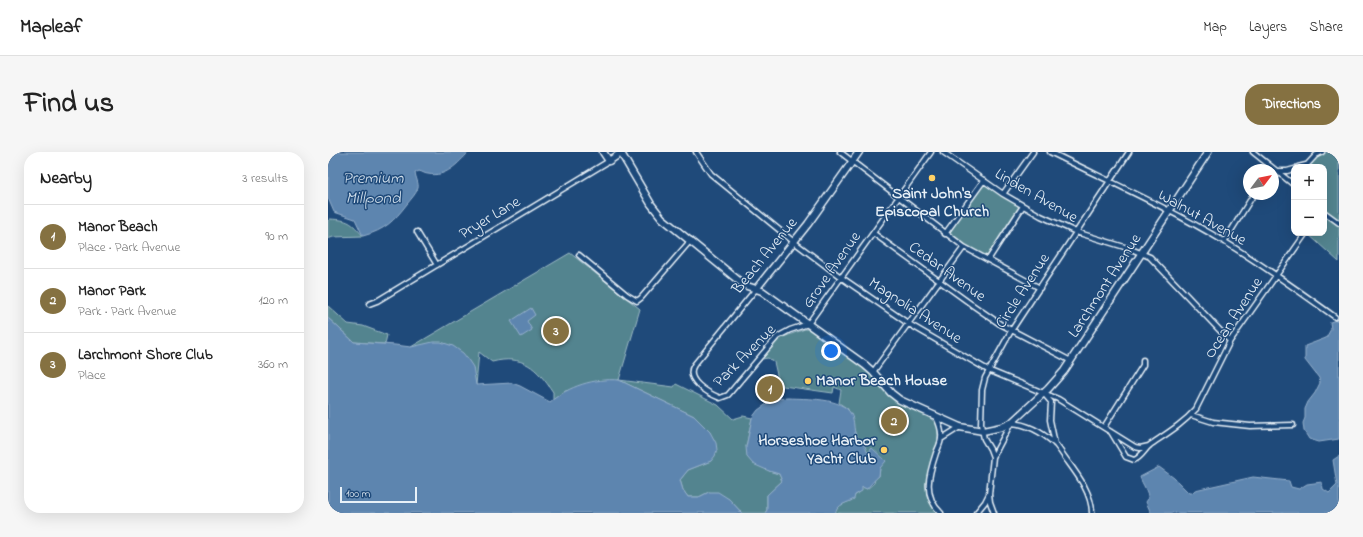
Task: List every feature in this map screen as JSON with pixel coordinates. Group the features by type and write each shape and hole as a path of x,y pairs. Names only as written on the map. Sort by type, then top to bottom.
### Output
{"street":[{"path":"603,152 609,161"},
{"name":"Magnolia Avenue","path":"696,152 711,174 794,242 842,278 909,324 988,370 1058,400 1135,447 1140,448 1149,446"},
{"path":"840,152 945,234 964,247 1040,288"},
{"name":"Beach Avenue","path":"692,375 691,370 694,365 794,242 859,152"},
{"name":"Grove Avenue","path":"808,324 931,152"},
{"name":"Linden Avenue","path":"943,152 1003,194 1041,216 1076,232 1150,257 1230,341"},
{"path":"1003,194 1032,152"},
{"name":"Walnut Avenue","path":"1050,152 1169,212 1224,242 1276,275 1335,317"},
{"name":"Circle Avenue","path":"993,457 984,439 982,424 982,390 988,370 1011,331 1129,152"},
{"name":"Larchmont Avenue","path":"1011,423 1055,382 1071,362 1208,152"},
{"path":"1253,152 1266,164"},
{"path":"1307,164 1316,155 1322,152"},
{"path":"623,153 652,204 662,218 691,240 744,285 762,291 839,346 873,372 900,400 960,427 983,431 1002,427 1011,423 1027,426 1038,431 1055,444 1082,482 1091,500 1092,513"},
{"name":"Pryer Lane","path":"369,304 377,301 623,153"},
{"path":"1279,171 1291,170"},
{"path":"1279,173 1291,183"},
{"path":"945,234 984,180"},
{"path":"1224,242 1250,200"},
{"path":"988,260 1023,206"},
{"path":"1327,214 1339,223"},
{"path":"417,232 437,265"},
{"name":"Cedar Avenue","path":"873,233 939,282 1011,331 1071,362"},
{"name":"Ocean Avenue","path":"1110,432 1126,457 1131,460 1137,459 1149,446 1169,433 1196,409 1230,341 1304,236"},
{"path":"579,255 631,299 636,301 641,298 691,240"},
{"path":"873,372 964,247"},
{"name":"Park Avenue","path":"692,375 700,386 714,396 720,398 724,397 728,395 777,337 790,330 808,324"},
{"path":"1104,427 1143,365 1143,360"},
{"path":"1044,393 1051,402 1050,420 1055,444"},
{"path":"1191,414 1213,422 1250,426 1293,425"},
{"path":"936,417 940,426 942,439 931,467 928,484 932,500 941,513"},
{"path":"994,513 989,494 993,457 1011,423"},
{"path":"942,439 960,427"},
{"path":"976,513 985,502 989,494"}],"green space":[{"path":"1339,152 1339,262 1310,236 1327,236 1327,164 1309,164 1321,153"},
{"path":"984,182 1021,206 988,258 970,249 948,233"},
{"path":"330,219 346,221 363,236 333,237 328,239 328,221"},
{"path":"570,253 640,309 619,380 565,391 553,400 553,392 547,383 535,370 521,362 503,360 492,362 479,352 476,385 411,347"},
{"path":"328,306 348,324 363,326 387,335 385,344 354,342 328,318"},
{"path":"805,329 813,330 869,372 883,390 894,399 930,418 937,424 938,435 929,468 926,490 930,501 938,513 835,513 840,506 852,500 854,496 860,492 862,487 867,489 874,483 875,479 879,476 880,468 872,449 868,453 864,445 856,436 848,409 839,403 841,390 834,387 833,393 783,386 778,379 774,362 768,358 762,359 778,339"},
{"path":"619,380 674,387 676,384 718,405 733,419 743,416 752,418 746,447 769,471 779,474 782,481 767,495 767,510 765,513 742,513 729,499 709,492 699,497 688,497 683,490 680,480 688,470 711,461 710,432 694,416"}],"water":[{"name":"Premium Millpond","path":"328,152 469,152 456,165 446,172 434,175 419,171 415,173 418,188 402,210 383,228 363,236 355,219 334,212 328,198"},
{"path":"531,308 535,315 527,321 532,330 521,337 511,321"},
{"path":"328,318 354,342 411,347 433,342 441,342 453,346 463,353 473,367 476,385 512,383 550,402 557,396 582,384 600,380 619,380 694,416 710,432 716,443 717,450 715,456 711,461 688,470 680,480 683,490 688,497 699,497 709,492 718,492 729,499 742,513 328,513"},
{"path":"1339,320 1339,439 1319,442 1309,439 1304,431 1303,423 1305,418 1305,409 1320,383 1319,378 1305,360 1305,346 1326,338 1331,329 1330,322"},
{"path":"788,398 822,400 840,404 851,414 856,436 868,453 872,448 886,461 880,468 879,476 867,489 862,487 862,491 855,495 854,499 841,505 835,513 765,513 767,510 767,495 782,481 779,474 753,464 747,457 746,447 752,418 758,410 774,399"},
{"path":"1339,456 1339,513 1151,513 1146,502 1148,499 1147,494 1140,477 1159,467 1174,478 1189,493 1192,493 1195,490 1253,477 1289,481 1291,487 1299,489 1307,484 1322,482 1323,489 1329,493 1337,485 1333,460"}],"place":[{"name":"Saint John's Episcopal Church","path":"932,178"},
{"name":"Larchmont Shore Club","path":"556,331"},
{"name":"Manor Beach House","path":"808,381"},
{"name":"Manor Beach","path":"770,389"},
{"name":"Manor Park","path":"894,421"},
{"name":"Horseshoe Harbor Yacht Club","path":"884,450"}]}
